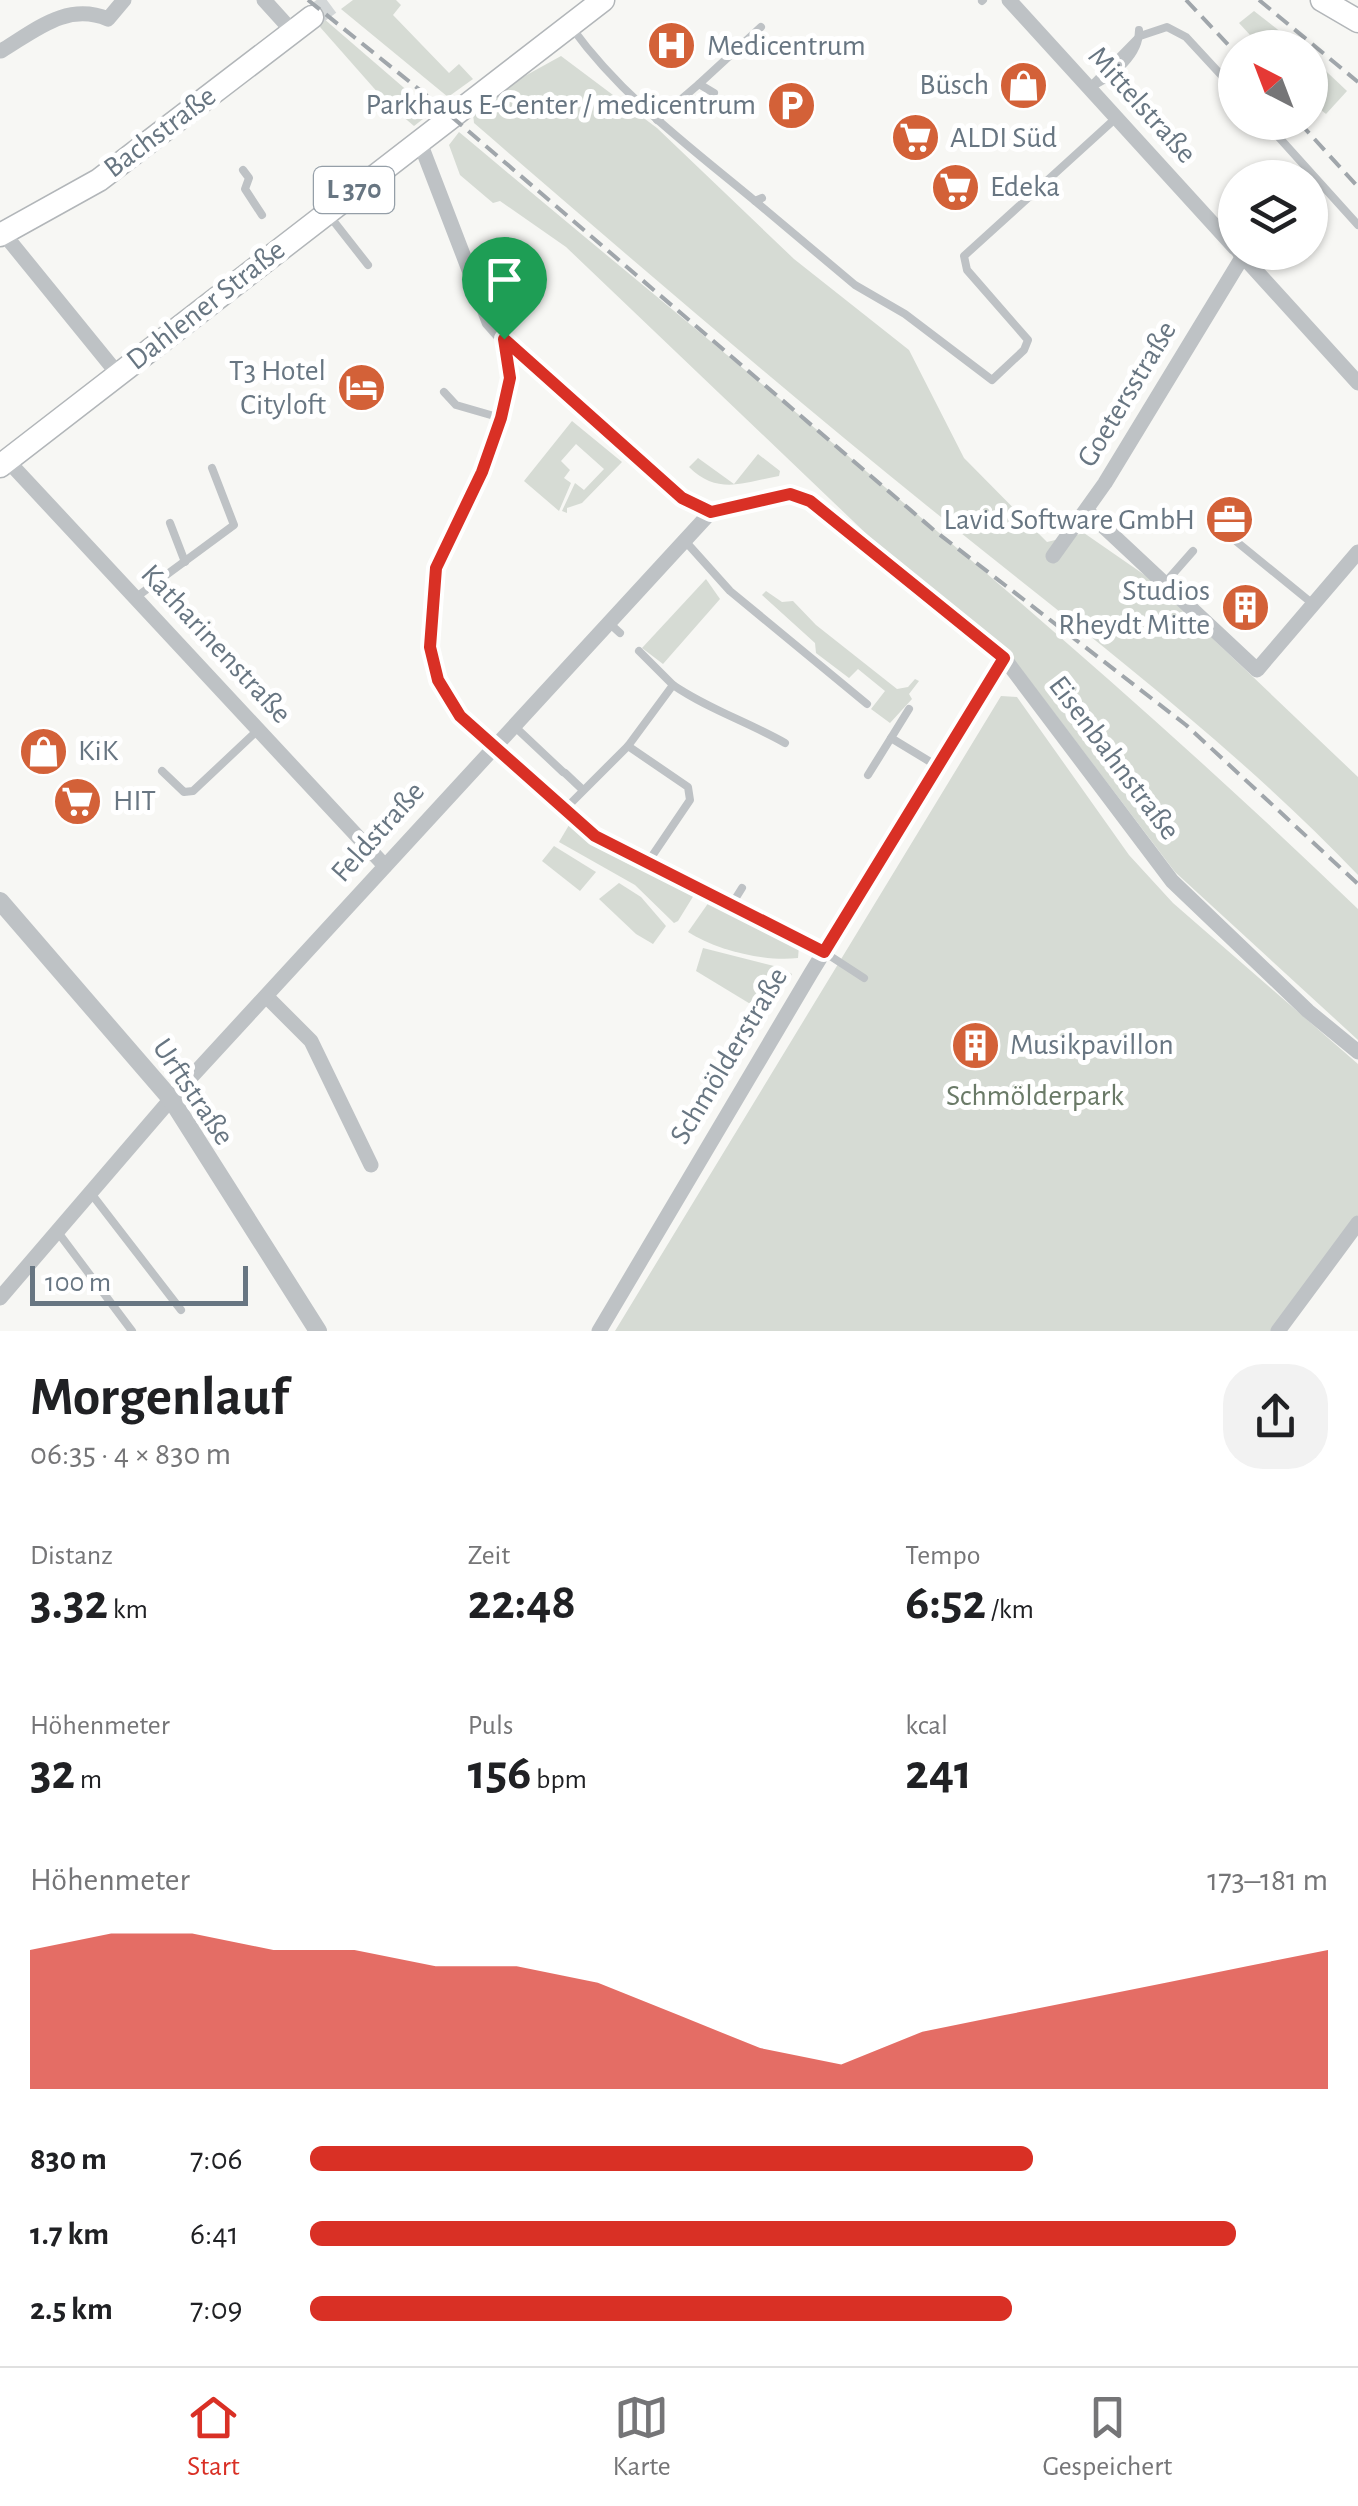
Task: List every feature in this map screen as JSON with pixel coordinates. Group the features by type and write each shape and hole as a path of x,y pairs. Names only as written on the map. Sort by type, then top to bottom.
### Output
{"main road":[{"name":"Dahlener Straße","path":"4,463 604,0"},
{"path":"1322,0 1358,20"},
{"name":"Bachstraße","path":"2,234 99,180 312,17"}],"street":[{"path":"1,51 60,15 89,11 108,19 124,0"},
{"path":"264,0 293,32"},
{"name":"Mittelstraße","path":"1009,0 1218,229"},
{"path":"419,140 489,322 682,498 711,512"},
{"path":"2,234 117,373"},
{"name":"Goetersstraße","path":"1053,556 1087,512 1228,270"},
{"name":"Mittelstraße","path":"1255,270 1358,383"},
{"path":"504,339 510,378 501,418 482,472 436,568 430,647 438,680 460,716 491,747 595,836 824,952"},
{"name":"Katharinenstraße","path":"4,463 136,598 385,866"},
{"name":"Eisenbahnstraße","path":"711,512 790,494 810,501 1004,658 1172,882 1308,1011 1358,1052"},
{"name":"Feldstraße","path":"6,1291 172,1099 268,998 491,747 614,628 711,512"},
{"path":"1087,512 1257,670 1358,552"},
{"name":"Schmölderstraße","path":"599,1331 824,952 844,907 1004,658"},
{"name":"Urftstraße","path":"0,901 172,1099 318,1331"},
{"path":"268,998 311,1041 370,1165"},
{"path":"1278,1331 1358,1223"},
{"path":"1343,1243 1358,1254"},
{"path":"0,1272 6,1291"}],"lane":[{"path":"570,25 594,60 657,120 758,200 854,285 905,314 992,380 1024,350 1028,340 967,270 964,256 1116,118"},
{"path":"657,120 761,27"},
{"path":"1089,88 1108,78 1133,54 1140,33 1167,27 1182,34 1218,72"},
{"path":"699,84 714,94"},
{"path":"1281,140 1358,224"},
{"path":"243,170 249,178 246,189 262,215"},
{"path":"326,211 368,265"},
{"path":"344,253 353,246"},
{"path":"444,392 456,405 501,418"},
{"path":"136,598 234,525 212,468"},
{"path":"170,523 186,562"},
{"path":"686,542 730,591 867,704"},
{"path":"1236,542 1313,604"},
{"path":"1164,584 1193,551"},
{"path":"639,651 673,685 702,705 736,715 785,743"},
{"path":"563,811 628,746 673,685"},
{"path":"868,774 908,710"},
{"path":"512,725 584,790"},
{"path":"162,771 184,792 193,791 258,730"},
{"path":"891,738 937,766"},
{"path":"628,746 688,787 690,800 648,862"},
{"path":"732,904 742,888"},
{"path":"824,952 864,978"},
{"path":"90,1192 182,1310"},
{"path":"56,1231 132,1331"}],"green space":[{"path":"353,0 396,0 401,5 393,15 449,73 459,64 473,79 448,97 341,9"},
{"path":"1254,11 1278,30 1245,30 1239,23"},
{"path":"323,18 432,112 414,126 387,103 320,27"},
{"path":"561,56 657,128 794,259 909,350 964,458 1047,542 1084,533 1149,578 1358,777 1358,875 1203,729 812,411 474,123 473,114 514,82"},
{"path":"1328,73 1347,91 1328,112"},
{"path":"459,132 1028,610 1140,707 1358,909 1358,1040 1175,872 1011,656 875,542 566,247 500,201 493,203 460,175 449,145"},
{"path":"572,421 622,462 582,503 567,508 567,513 562,511 575,483 584,490 604,469 576,444 561,461 570,470 564,478 571,483 559,511 524,481"},
{"path":"758,454 780,471 779,476 732,485 721,484 689,467 698,458 734,484"},
{"path":"706,579 720,599 663,664 642,648"},
{"path":"766,591 782,602 793,601 816,625 897,689 908,687 915,679 919,681 909,694 912,699 890,723 871,709 885,691 858,669 849,678 816,653 815,643 762,595"},
{"name":"Schmölderpark","path":"1001,696 1017,697 1129,855 1173,903 1358,1064 1358,1215 1273,1331 615,1331"},
{"path":"569,825 625,862 694,895 678,921 674,923 635,885 559,842"},
{"path":"554,846 596,872 580,891 542,861"},
{"path":"619,883 641,897 666,926 653,944 636,934 599,899"},
{"path":"709,902 799,946 798,958 741,953 688,932"},
{"path":"703,948 792,974 767,1014 696,971"}],"tunnel":[{"path":"312,17 335,0"}],"railway":[{"path":"308,0 431,99 935,531 1186,725 1358,884"},
{"path":"1186,0 1218,34"},
{"path":"1259,0 1358,82"},
{"path":"1315,140 1358,187"}],"place":[{"name":"Medicentrum","path":"672,46"},
{"name":"Büsch","path":"1024,85"},
{"name":"Parkhaus E-Center / medicentrum","path":"791,105"},
{"name":"ALDI Süd","path":"915,138"},
{"name":"Edeka","path":"955,187"},
{"name":"T3 Hotel Cityloft","path":"361,388"},
{"name":"Lavid Software GmbH","path":"1230,520"},
{"name":"Studios Rheydt Mitte","path":"1245,608"},
{"name":"KiK","path":"43,751"},
{"name":"HIT","path":"78,801"},
{"name":"Musikpavillon","path":"975,1045"}],"route":[{"path":"504,339 682,498 711,512 790,494 810,501 1004,658 824,952 595,836 491,747 460,716 438,680 430,647 436,568 482,472 501,418 510,378 504,339"}]}
